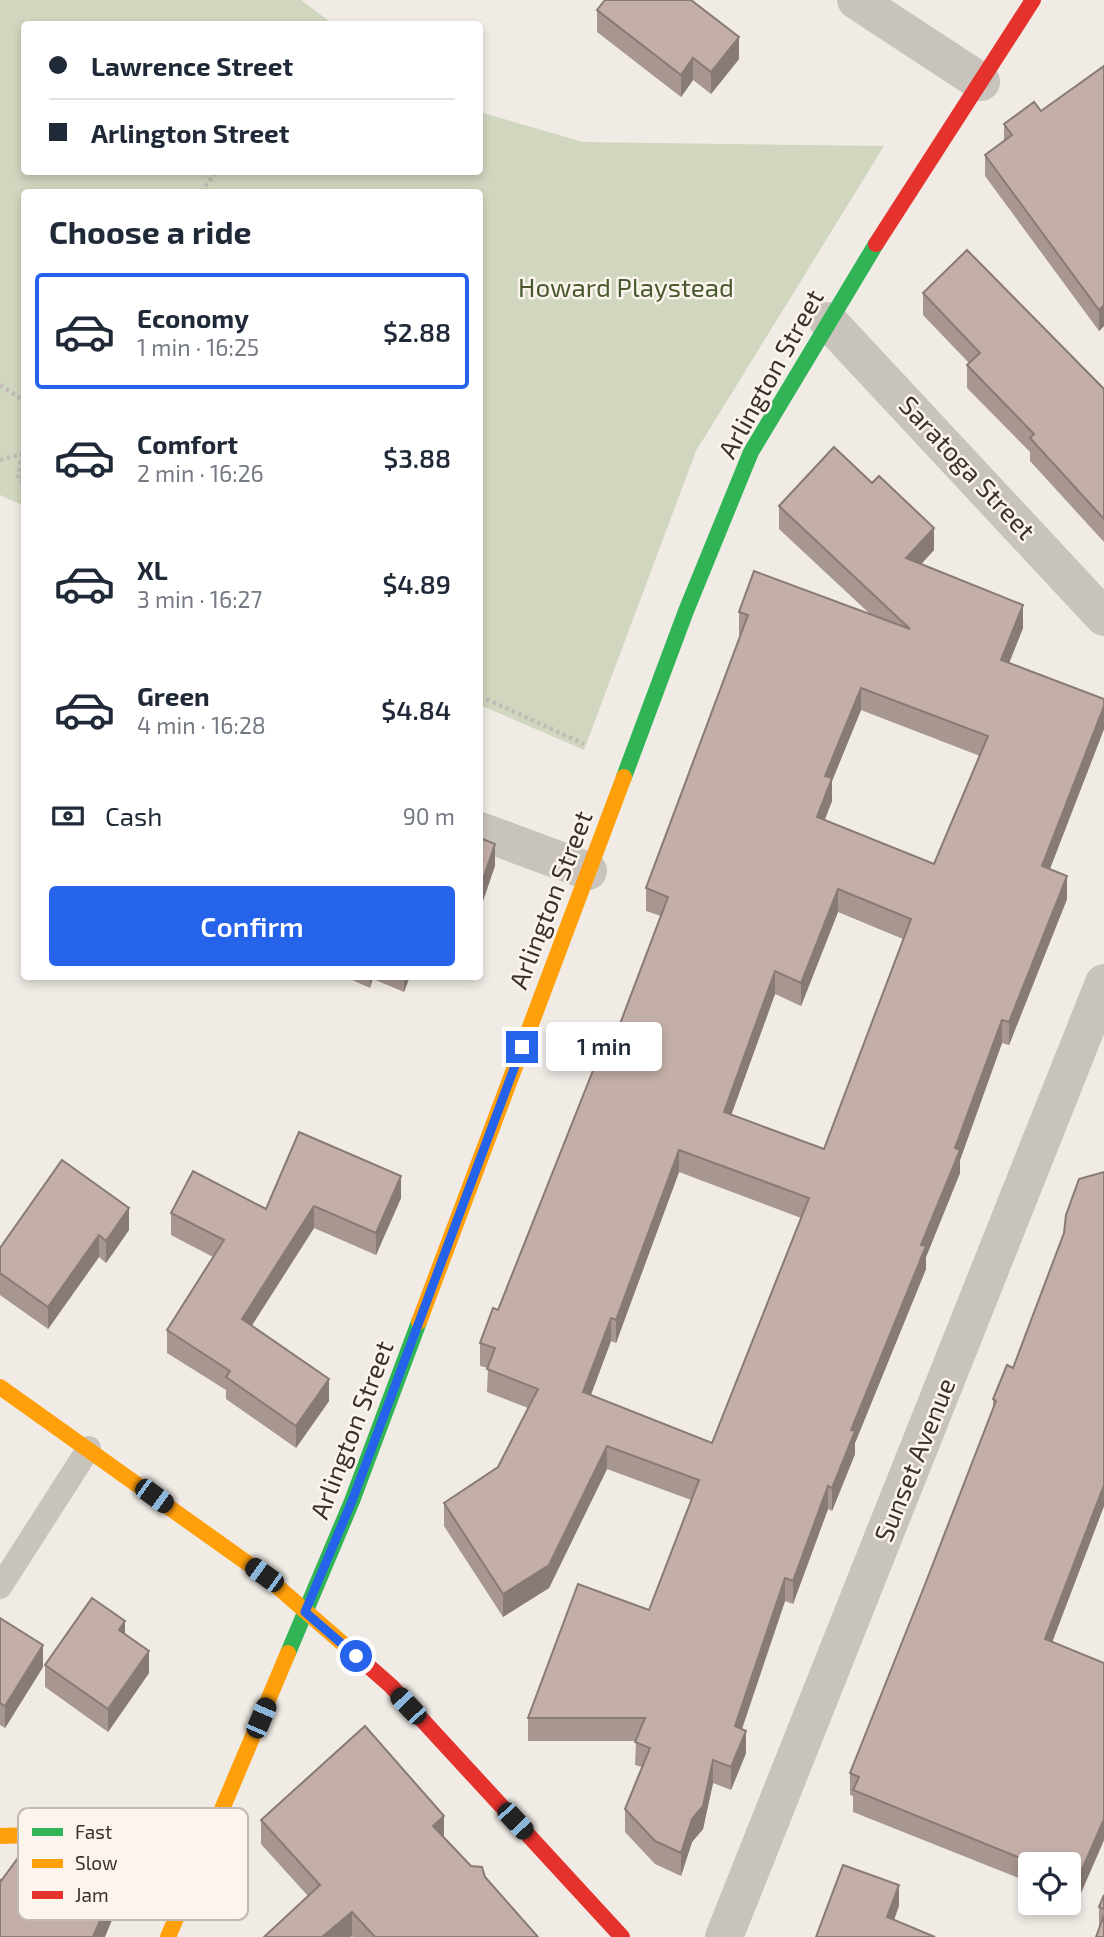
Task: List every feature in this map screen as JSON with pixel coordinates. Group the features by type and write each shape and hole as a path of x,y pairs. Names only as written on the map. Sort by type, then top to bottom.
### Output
{"street":[{"path":"856,0 981,82"},
{"name":"Arlington Street","path":"223,1808 357,1488 686,611 751,452 828,321 1033,0"},
{"name":"Saratoga Street","path":"828,321 1104,617"},
{"path":"483,832 588,871"},
{"name":"Sunset Avenue","path":"724,1937 1104,983"},
{"path":"0,1387 264,1575 391,1686 622,1937"},
{"path":"0,1836 18,1835"},
{"name":"Arlington Street","path":"168,1937 175,1920"}],"lane":[{"path":"0,1587 89,1448"}],"path":[{"path":"0,385 21,399"},
{"path":"0,460 21,453"},
{"path":"21,463 18,479 21,481"},
{"path":"483,697 583,744"}],"green space":[{"name":"Howard Playstead","path":"0,0 301,0 329,21 21,21 21,175 483,175 483,113 583,142 884,146 696,451 584,750 483,706 483,189 21,189 21,505 0,495"}],"building":[{"path":"605,0 691,0 739,37 711,72 693,58 681,75 597,10"},
{"path":"1104,66 1104,305 1099,310 985,155 1012,135 1004,124 1034,102 1041,111"},
{"path":"967,250 1104,389 1104,519 1030,438 1034,434 967,365 980,353 923,293"},
{"path":"834,447 872,483 879,476 934,528 906,558 1023,605 1001,660 1104,699 1104,706 1042,866 1067,876 1009,1022 1002,1020 955,1148 960,1150 921,1245 926,1246 851,1430 855,1431 832,1488 828,1486 793,1581 785,1578 735,1726 746,1731 731,1767 713,1760 703,1806 692,1819 681,1853 655,1841 625,1809 650,1748 635,1742 645,1718 528,1718 578,1584 649,1610 699,1480 607,1446 549,1565 503,1594 444,1503 498,1467 538,1389 487,1369 495,1348 480,1343 493,1308 498,1310 598,1058 606,1061 668,897 646,888 748,615 739,612 754,571 910,629 779,506","holes":["861,688 988,736 934,864 817,817 832,778 825,776","838,889 911,919 824,1149 724,1112 775,971 801,983","679,1150 809,1198 712,1443 583,1392 611,1318 616,1320"]},
{"path":"483,839 495,844 483,879"},
{"path":"299,1132 401,1176 376,1233 314,1206 242,1319 329,1379 296,1426 226,1377 230,1371 167,1330 224,1240 171,1213 193,1171 266,1209"},
{"path":"62,1160 129,1208 106,1241 99,1235 48,1307 0,1273 0,1248"},
{"path":"1104,1172 1104,1485 1045,1639 1104,1663 1104,1819 1081,1872 1081,1852 1018,1852 1018,1857 853,1790 859,1777 850,1773 996,1401 993,1399 1007,1365 1013,1368 1064,1233 1066,1215 1079,1179"},
{"path":"92,1598 125,1621 119,1630 149,1651 108,1709 45,1665"},
{"path":"0,1618 43,1645 5,1706 0,1703"},
{"path":"365,1726 444,1816 433,1826 471,1866 482,1867 485,1877 538,1937 375,1937 352,1912 322,1937 264,1937 320,1885 261,1820"},
{"path":"18,1858 18,1920 100,1920 93,1937 0,1937 1,1881"},
{"path":"843,1865 899,1885 887,1917 935,1937 816,1937"},
{"path":"1104,1895 1104,1909 1099,1907"},
{"path":"1104,1915 1104,1937 1096,1937"}],"traffic: fast":[{"path":"624,777 686,611 751,452 876,244"},
{"path":"288,1653 352,1501 419,1322"}],"traffic: slow":[{"path":"419,1322 624,777"},
{"path":"0,1387 264,1575 349,1649"},
{"path":"223,1808 288,1653"},
{"path":"0,1836 18,1835"},
{"path":"168,1937 175,1920"}],"traffic: jam":[{"path":"876,244 1033,0"},
{"path":"349,1649 391,1686 622,1937"}],"route":[{"path":"356,1656 305,1612 352,1501 522,1047"}]}
